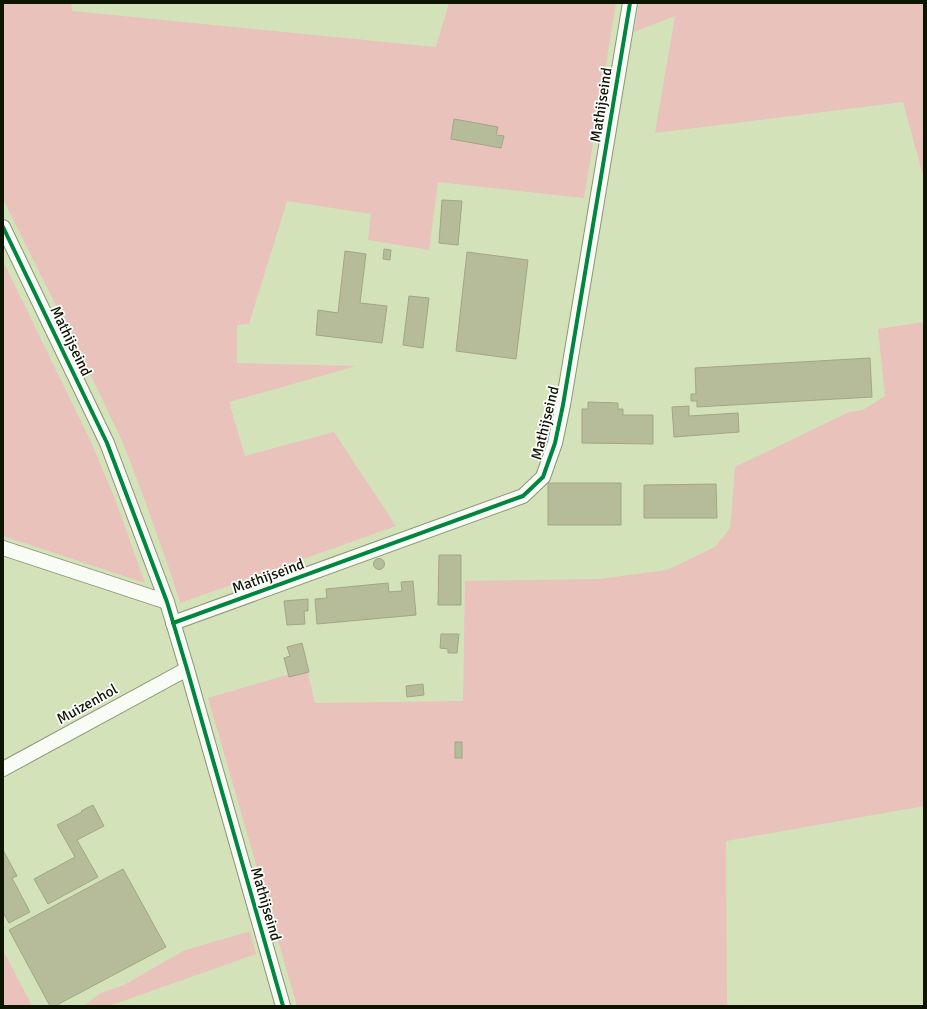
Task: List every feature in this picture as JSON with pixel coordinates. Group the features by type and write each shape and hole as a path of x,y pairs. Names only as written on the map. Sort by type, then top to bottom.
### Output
{"street":[{"name":"Mathijseind","path":"173,623 523,496 543,477 555,443 563,405 630,3"},
{"name":"Mathijseind","path":"3,227 107,444 167,602 283,1006"},
{"path":"3,548 167,602"},
{"name":"Muizenhol","path":"3,769 187,669"}],"shaded area":[{"path":"3,3 71,3 72,11 436,47 449,3 616,3 584,198 438,182 429,250 368,240 371,214 287,201 249,324 237,325 237,363 356,366 229,402 245,456 334,432 396,526 180,603 144,498 123,443 3,199"},
{"path":"639,3 924,3 924,179 903,102 655,133 675,16 634,32"},
{"path":"3,261 91,442 115,499 145,583 3,536"},
{"path":"924,322 924,806 726,841 727,1006 297,1006 208,698 307,669 315,703 463,701 465,581 599,579 667,570 715,547 730,528 735,467 849,412 863,410 885,396 878,329"},
{"path":"250,931 256,954 109,1006 84,1006 101,993 124,985 183,951"},
{"path":"3,950 32,1006 3,1006"}],"building":[{"path":"454,119 498,127 496,135 504,136 501,148 451,139"},
{"path":"442,200 462,201 458,245 439,243"},
{"path":"384,249 391,250 390,260 383,259"},
{"path":"345,251 366,254 360,303 387,306 382,343 316,335 318,310 338,313"},
{"path":"467,252 528,260 516,359 456,351"},
{"path":"409,296 429,298 423,348 403,345"},
{"path":"870,358 872,397 697,407 697,401 691,401 691,394 696,394 695,368"},
{"path":"588,402 618,403 618,409 623,409 623,415 653,415 653,444 582,443 582,409 588,409"},
{"path":"689,406 689,416 738,413 739,432 674,437 672,407"},
{"path":"548,483 621,483 621,525 548,525"},
{"path":"716,484 717,518 644,518 644,485"},
{"path":"439,555 461,555 461,605 438,605"},
{"path":"377,559 381,559 383,560 383,568 377,569 374,566 374,562"},
{"path":"413,581 416,615 317,624 315,599 327,598 326,589 388,583 389,592 402,591 401,582"},
{"path":"308,599 308,611 304,611 305,624 287,625 284,601"},
{"path":"441,634 459,634 457,653 448,653 448,649 440,648"},
{"path":"302,643 309,672 289,677 284,658 290,656 287,647"},
{"path":"423,684 424,695 407,697 406,686"},
{"path":"455,742 462,742 462,758 455,758"},
{"path":"93,805 104,826 77,840 98,877 48,904 34,879 75,857 57,825"},
{"path":"3,850 17,876 12,878 30,912 9,923 3,912"},
{"path":"123,869 166,947 55,1006 50,1006 9,930"}],"cycle path":[{"path":"173,623 523,496 543,477 555,443 563,405 630,3"},
{"path":"3,227 107,443 167,602 283,1006"}]}
